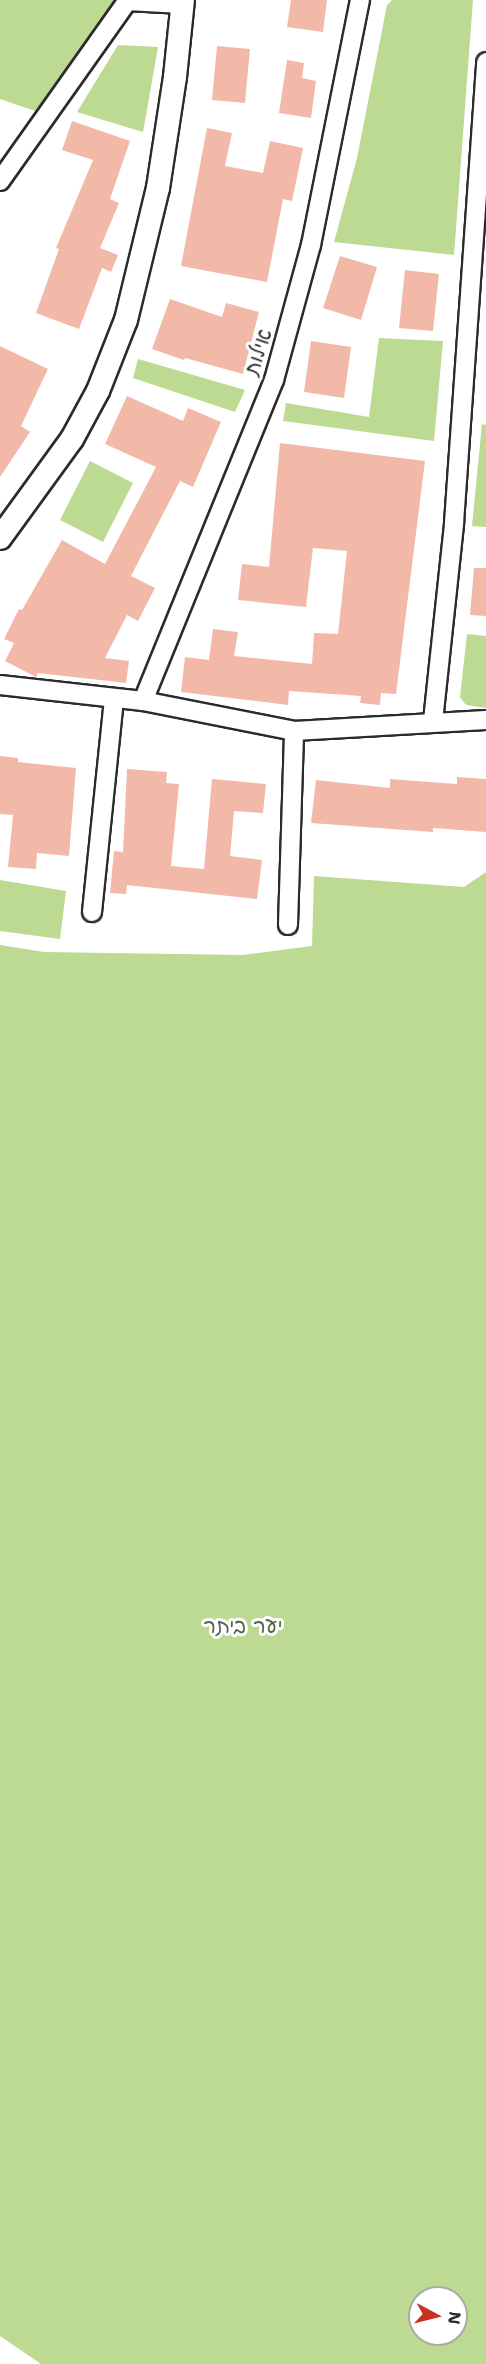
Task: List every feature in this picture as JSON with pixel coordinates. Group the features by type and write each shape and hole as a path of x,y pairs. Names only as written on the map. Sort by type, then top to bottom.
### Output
{"street":[{"path":"0,181 127,0 183,2 175,77 158,188 126,320 98,391 72,439 0,538"},
{"name":"אילות","path":"143,701 274,380 311,245 360,0"},
{"path":"433,721 454,523 486,62"},
{"path":"0,685 114,700 143,701 294,731 433,721 486,720"},
{"path":"92,912 114,700"},
{"path":"288,925 294,731"}],"green space":[{"path":"0,0 117,0 38,112 0,99"},
{"path":"392,0 473,0 454,255 334,242 357,158 387,5"},
{"path":"118,45 158,47 143,132 77,112"},
{"path":"379,338 443,341 434,441 283,421 286,403 369,417"},
{"path":"138,359 245,390 235,412 133,378"},
{"path":"482,424 486,425 486,527 472,526"},
{"path":"90,461 133,483 103,542 60,520"},
{"path":"467,634 486,636 486,708 466,705 460,697"},
{"name":"יער ביתר","path":"486,872 486,2364 41,2364 0,2336 0,945 44,952 243,955 312,946 314,876 464,887"},
{"path":"0,880 66,891 60,939 0,931"}],"building":[{"path":"291,0 327,0 323,32 287,27"},
{"path":"217,46 250,49 245,103 212,100"},
{"path":"287,60 304,63 302,78 316,81 311,118 279,113"},
{"path":"72,121 130,141 110,199 119,203 100,248 118,255 111,272 102,268 79,329 36,313 59,249 56,248 93,160 62,150"},
{"path":"207,128 232,133 225,166 263,173 270,141 303,148 292,201 283,199 267,282 181,266"},
{"path":"340,256 377,267 361,320 323,308"},
{"path":"405,270 439,274 433,331 399,328"},
{"path":"170,299 222,317 226,303 259,312 243,374 185,358 184,360 152,349"},
{"path":"311,341 351,347 344,398 304,392"},
{"path":"0,346 48,369 21,426 30,432 0,477"},
{"path":"127,396 183,421 188,408 221,422 193,487 180,481 131,576 155,588 138,621 127,615 105,658 129,661 126,683 38,673 36,677 5,661 14,643 4,639 19,609 22,610 62,540 105,564 156,467 105,444"},
{"path":"280,443 425,461 396,694 381,693 380,705 360,703 361,696 289,691 288,705 181,692 185,657 209,660 213,629 238,632 234,656 312,664 314,633 338,634 347,551 313,548 306,607 238,600 242,564 269,567"},
{"path":"474,568 486,568 486,616 470,615"},
{"path":"0,756 18,758 18,762 76,768 69,856 37,853 36,869 8,867 13,815 0,814"},
{"path":"127,769 167,772 166,783 179,784 171,866 204,869 212,779 266,784 263,813 234,811 230,856 262,860 257,899 127,885 126,894 110,893 114,851 123,852"},
{"path":"457,777 486,779 486,832 433,828 433,832 311,823 316,780 390,788 390,779 457,784"}]}
